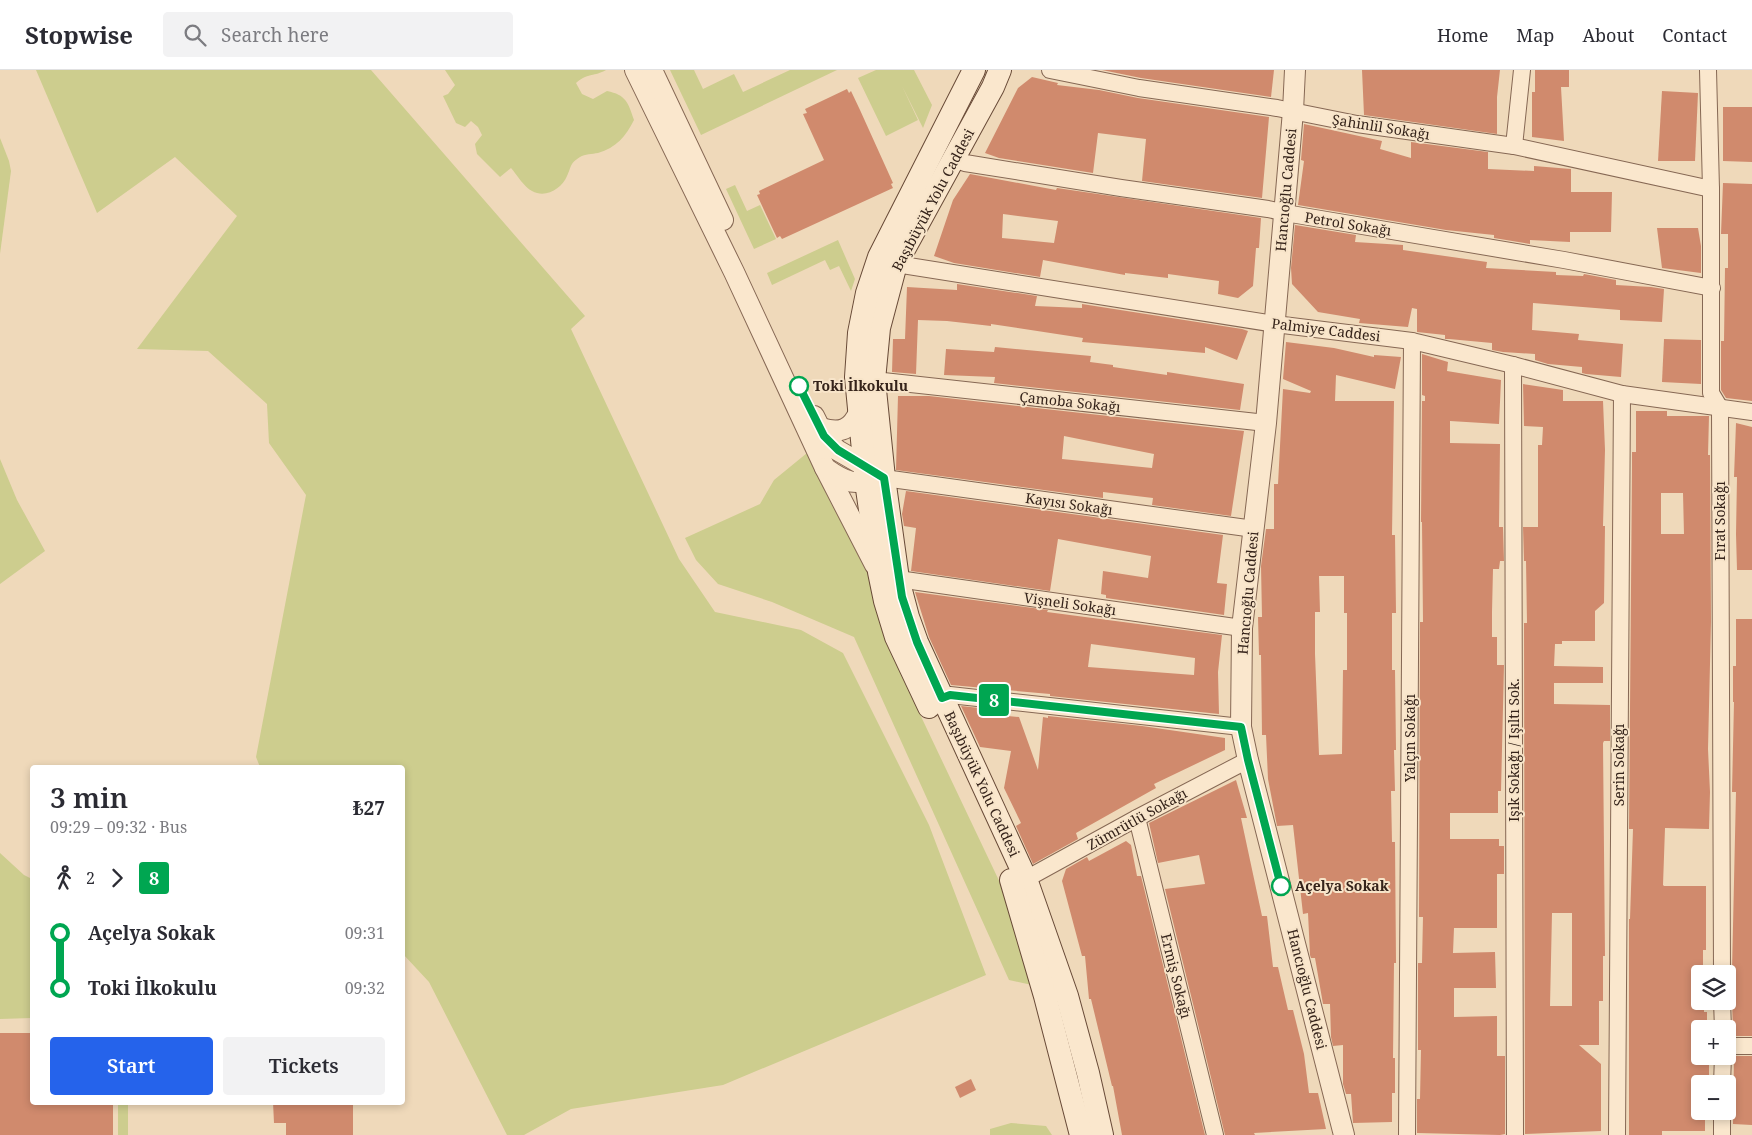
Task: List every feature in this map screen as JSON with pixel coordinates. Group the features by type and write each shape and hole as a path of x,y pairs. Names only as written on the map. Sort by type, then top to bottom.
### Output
{"main road":[{"name":"Başıbüyük Yolu Caddesi","path":"974,70 879,257 868,293 860,333 856,377 859,412 888,576 885,602 896,637 1012,883 1046,996 1081,1135"},
{"name":"Başıbüyük Yolu Caddesi","path":"871,475 874,380 879,328 896,264 993,87 1000,70"},
{"name":"Başıbüyük Yolu Caddesi","path":"888,576 1026,879 1066,996 1088,1072 1102,1135"}],"street":[{"path":"635,70 734,272 825,468 888,576"},
{"path":"652,70 824,436 838,450 871,475 855,482 842,480 825,468"},
{"name":"Şahinlil Sokağı","path":"1050,70 1139,88 1293,111 1357,124 1514,146 1711,189"},
{"name":"Hancıoğlu Caddesi","path":"1295,70 1266,423 1242,628 1241,727 1344,1135"},
{"path":"1514,146 1522,70"},
{"name":"Fırat Sokağı","path":"1708,70 1712,288 1710,393 1720,408 1722,965"},
{"name":"Petrol Sokağı","path":"954,159 965,163 1284,212 1564,260 1712,288"},
{"name":"Palmiye Caddesi","path":"896,264 1275,324 1412,341 1622,394 1752,412"},
{"name":"Yalçın Sokağı","path":"1407,1135 1412,341"},
{"name":"Işık Sokağı / Işıltı Sok.","path":"1513,365 1515,1135"},
{"name":"Çamoba Sokağı","path":"874,380 1266,423"},
{"name":"Serin Sokağı","path":"1616,1135 1622,394"},
{"path":"820,428 831,432 840,431 850,426 859,412"},
{"name":"Kayısı Sokağı","path":"871,475 1254,529"},
{"name":"Vişneli Sokağı","path":"888,576 1242,628"},
{"path":"942,698 950,695 1241,727"},
{"name":"Zümrütlü Sokağı","path":"1026,879 1248,760"},
{"name":"Ermiş Sokağı","path":"1137,818 1215,1135"},
{"path":"1736,1046 1752,1046"},
{"path":"1722,1120 1722,1135"}],"green space":[{"path":"36,70 371,70 585,316 571,329 679,559 715,612 801,630 843,653 929,825 986,975 723,1085 571,1109 524,1135 507,1135 429,982 405,956 405,765 259,765 256,757 306,495 269,443 267,404 208,351 137,349 237,216 175,157 97,213"},
{"path":"445,70 606,70 584,77 576,83 582,94 593,99 607,91 622,97 628,104 634,120 628,131 615,145 604,151 576,159 561,185 548,193 537,193 526,187 511,168 500,177 477,154 475,144 482,135 478,127 471,121 465,127 456,123 443,96 448,94 455,85"},
{"path":"670,70 694,70 703,89 734,74 743,92 790,70 837,70 701,135"},
{"path":"876,70 914,70 932,105 923,128 902,86 918,120 886,136 858,78"},
{"path":"0,138 11,171 0,254"},
{"path":"735,185 747,211 760,205 776,239 754,249 726,189"},
{"path":"838,240 855,279 851,291 839,266 830,270 825,260 772,285 767,273"},
{"path":"807,453 832,505 866,564 888,647 1003,889 1032,985 1009,980 854,637 772,602 718,584 696,560 685,538 760,504 774,480"},
{"path":"0,459 17,500 45,551 0,584"},
{"path":"0,853 24,875 30,878 30,1018 0,1019"},
{"path":"118,1105 128,1105 128,1135 118,1135"},
{"path":"1011,1123 1046,1126 1052,1135 990,1135 990,1129"}],"building":[{"path":"1102,70 1274,70 1271,97 1141,78"},
{"path":"1362,70 1500,70 1497,97 1497,134 1364,115"},
{"path":"1535,70 1569,70 1569,87 1561,87 1564,141 1532,137 1532,92 1535,92"},
{"path":"1032,77 1058,83 1057,85 1269,117 1262,198 1142,181 1146,139 1098,133 1093,173 999,158 985,153 1018,88"},
{"path":"847,89 849,93 851,91 860,110 893,183 891,184 893,188 782,239 780,236 777,238 757,195 760,194 759,191 824,160 803,114 807,113 805,109"},
{"path":"1662,91 1698,93 1695,161 1658,161"},
{"path":"1723,107 1752,107 1752,162 1723,161"},
{"path":"1304,124 1382,141 1380,149 1411,158 1411,142 1488,152 1488,169 1534,171 1534,166 1571,169 1571,192 1612,192 1611,232 1570,232 1570,242 1530,240 1530,244 1494,238 1494,235 1446,230 1298,205 1304,161 1301,160"},
{"path":"970,174 1056,190 1057,188 1261,218 1259,248 1256,248 1253,286 1238,298 1218,294 1219,281 1168,274 1168,278 1125,273 1125,275 1043,260 1040,277 954,263 934,256 953,200","holes":["1003,214 1058,221 1054,243 1002,238"]},
{"path":"1723,183 1752,184 1752,401 1726,398 1721,390 1721,341 1724,341 1725,268 1728,268 1728,234 1721,234"},
{"path":"1295,225 1356,235 1355,242 1403,245 1403,250 1487,262 1486,268 1556,272 1556,275 1583,276 1584,274 1616,280 1616,285 1664,289 1662,322 1620,320 1620,310 1533,303 1532,330 1579,334 1578,340 1623,344 1621,377 1586,374 1582,373 1582,367 1548,364 1535,360 1535,354 1492,350 1492,343 1445,339 1445,335 1417,332 1417,309 1412,308 1408,327 1359,323 1360,319 1318,312 1292,284 1291,268"},
{"path":"1657,228 1698,228 1701,246 1701,273 1662,268"},
{"path":"957,284 1037,296 1035,306 1082,308 1082,304 1248,331 1237,360 1205,347 1205,353 1082,342 1083,338 991,324 991,326 918,320 916,374 892,372 893,339 905,339 907,287 957,290"},
{"path":"1664,339 1701,340 1701,384 1662,382"},
{"path":"1286,342 1334,348 1374,357 1374,355 1401,357 1395,389 1336,375 1335,401 1394,401 1392,535 1395,535 1396,613 1392,613 1392,670 1395,670 1396,750 1394,750 1395,791 1391,791 1392,842 1395,842 1396,963 1394,963 1393,1058 1395,1058 1395,1093 1392,1093 1392,1122 1353,1123 1351,1094 1346,1094 1343,1084 1343,1045 1333,1046 1330,1004 1323,1004 1315,958 1311,958 1310,955 1308,913 1303,914 1293,825 1277,826 1268,779 1266,735 1262,735 1261,655 1259,655 1258,617 1262,617 1261,566 1266,529 1274,529 1274,484 1278,484 1283,389 1310,393 1311,391 1283,379","holes":["1319,576 1344,576 1344,613 1347,613 1347,670 1343,670 1342,754 1319,755 1315,654 1315,612 1320,612"]},
{"path":"995,347 1091,356 1090,362 1113,365 1113,367 1167,375 1167,372 1244,384 1240,410 994,383 995,377 944,375 946,349 994,352"},
{"path":"1422,354 1448,362 1447,371 1501,380 1499,424 1450,421 1450,443 1500,444 1499,527 1503,527 1504,561 1500,561 1499,569 1493,569 1492,637 1497,637 1497,665 1504,665 1501,791 1498,791 1498,813 1450,813 1450,839 1499,839 1499,846 1504,846 1504,874 1497,874 1497,928 1454,928 1453,953 1495,952 1496,988 1454,988 1454,1017 1497,1016 1497,1056 1505,1056 1505,1134 1500,1135 1417,1133 1417,1099 1420,1099 1421,1050 1418,1050 1418,963 1422,963 1423,917 1419,917 1420,622 1423,622 1421,522 1422,401 1425,401 1425,396 1422,395"},
{"path":"1523,384 1563,390 1563,401 1603,401 1605,450 1603,526 1605,526 1604,603 1595,611 1595,641 1562,641 1562,644 1555,644 1554,666 1603,667 1603,683 1554,683 1554,704 1610,705 1610,741 1604,741 1603,743 1605,956 1603,956 1603,1001 1599,1001 1599,1045 1579,1045 1601,1064 1601,1131 1525,1134 1524,623 1527,623 1526,561 1524,561 1523,527 1538,527 1538,445 1542,445 1543,427 1524,426","holes":["1552,913 1572,913 1572,1006 1550,1006"]},
{"path":"898,396 929,396 1244,431 1231,516 1152,505 1153,498 1103,492 1103,498 896,470","holes":["1064,436 1154,454 1152,468 1062,459"]},
{"path":"1636,411 1667,411 1667,416 1709,416 1711,621 1708,749 1709,829 1665,828 1663,885 1706,886 1706,950 1703,950 1703,965 1691,965 1691,1010 1704,1010 1704,1012 1707,1012 1707,1020 1691,1020 1691,1065 1709,1065 1709,1075 1691,1075 1691,1120 1705,1120 1705,1131 1662,1131 1662,1135 1629,1135 1629,919 1633,829 1629,829 1632,452 1636,452","holes":["1661,493 1683,493 1684,534 1661,534"]},
{"path":"1736,423 1752,427 1752,570 1737,570 1737,477 1734,477"},
{"path":"906,491 1223,535 1217,583 1227,584 1224,615 1106,598 1106,595 1101,594 1103,571 1148,578 1151,556 1058,539 1050,591 911,571 916,528 904,526 902,514"},
{"path":"915,592 1222,635 1218,672 1219,714 1050,696 1050,694 951,685 929,637","holes":["1091,644 1195,658 1194,675 1088,667"]},
{"path":"1736,619 1752,619 1752,1036 1736,1036 1736,1020 1733,1020 1732,1010 1736,1010 1736,965 1732,965 1736,792 1732,792 1733,666 1736,666"},
{"path":"961,706 998,710 997,715 1019,717 1038,770 1043,717 1048,718 1048,716 1142,726 1225,738 1225,750 1154,784 1156,788 1076,833 1078,839 1033,864 1016,826 1021,823 1004,788 1011,751 980,747"},
{"path":"1236,780 1247,818 1241,818 1262,916 1267,916 1273,967 1278,967 1288,1010 1293,1010 1304,1054 1309,1093 1318,1093 1326,1129 1254,1133 1255,1135 1225,1135 1165,889 1205,884 1199,855 1158,863 1149,823"},
{"path":"1126,841 1131,845 1137,876 1141,876 1205,1135 1122,1135 1113,1086 1091,999 1089,999 1085,956 1082,956 1062,881 1066,869 1087,857 1089,861"},
{"path":"0,1033 30,1033 30,1105 113,1105 113,1135 0,1135"},
{"path":"1736,1056 1752,1056 1752,1125 1733,1124 1733,1120 1736,1120 1736,1075 1734,1075"},
{"path":"971,1079 976,1090 960,1098 955,1087"},
{"path":"273,1105 353,1105 353,1135 286,1135 286,1123 274,1123"}],"bus line":[{"name":"8","path":"799,386 824,436 838,450 884,478 902,597 917,642 942,698 950,695 1241,727 1281,886"}],"place":[{"name":"Toki İlkokulu","path":"799,386"},
{"name":"Açelya Sokak","path":"1281,886"}]}
